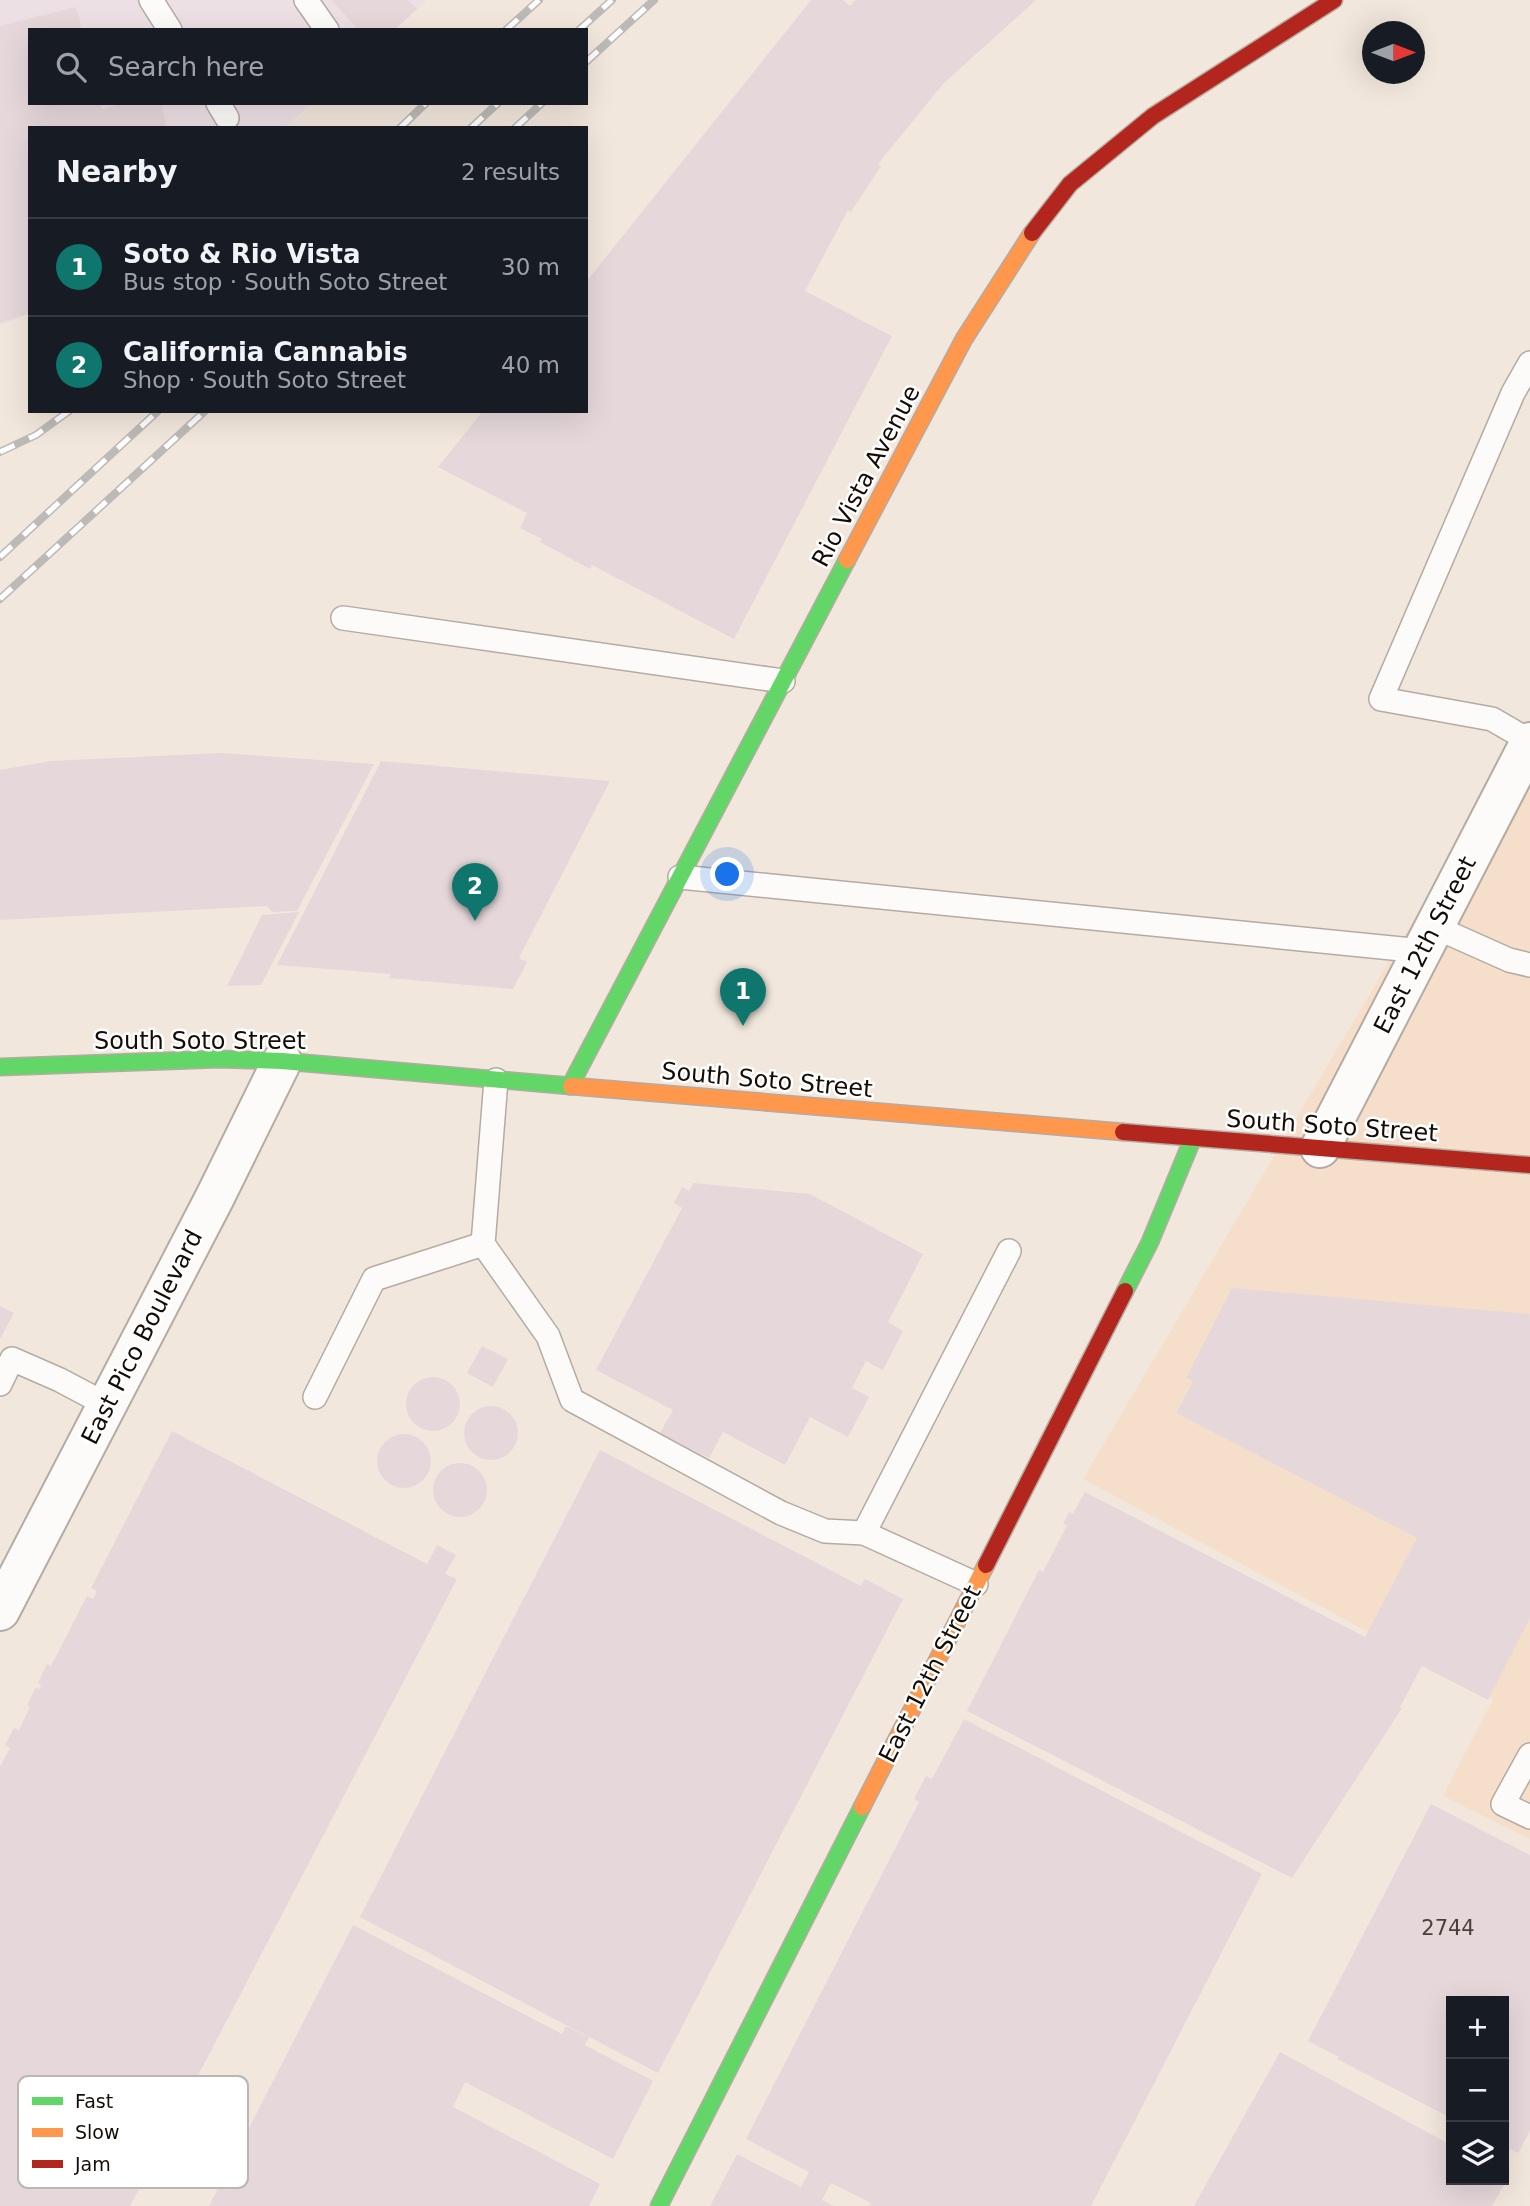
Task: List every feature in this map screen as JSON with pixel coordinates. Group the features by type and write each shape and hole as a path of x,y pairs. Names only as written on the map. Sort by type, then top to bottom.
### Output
{"street":[{"name":"Rio Vista Avenue","path":"570,1086 964,340 1021,248 1070,184 1153,116 1334,0"},
{"name":"East 12th Street","path":"1320,1148 1428,939 1518,787 1530,742"},
{"name":"South Soto Street","path":"0,1067 220,1059 282,1061 1530,1165"},
{"name":"East Pico Boulevard","path":"0,1611 215,1197 282,1061"},
{"name":"East 12th Street","path":"659,2206 1150,1242 1193,1138"}],"lane":[{"path":"151,0 169,28"},
{"path":"306,0 326,28"},
{"path":"1530,363 1513,393 1381,699 1492,719 1530,742"},
{"path":"343,618 783,681"},
{"path":"680,877 1428,939 1530,965"},
{"path":"496,1080 483,1244 548,1336 572,1400 781,1513 825,1531 864,1533 976,1584"},
{"path":"315,1397 374,1279 483,1244"},
{"path":"864,1533 1009,1251"},
{"path":"0,1384 12,1359 107,1405"},
{"path":"1530,1755 1503,1804 1530,1817"}],"shaded area":[{"path":"0,0 427,0 396,28 28,28 28,105 310,105 286,126 28,126 28,315 0,325"},
{"path":"1530,723 1530,1839 1443,1796 1493,1699 1083,1479"}],"building":[{"path":"331,0 408,0 417,9 396,28 357,28"},
{"path":"811,0 843,0 850,6 855,0 1036,0 943,84 878,164 881,166 851,212 848,210 805,291 892,336 734,639 592,565 590,569 540,542 542,539 520,528 527,513 438,467 481,413 588,413 588,279"},
{"path":"76,7 81,28 28,28 28,105 101,105 102,109 117,105 161,105 167,126 28,126 28,314 0,323 0,26"},
{"path":"222,753 374,764 297,911 272,912 267,906 0,920 0,770 50,761"},
{"path":"381,761 610,781 519,958 527,962 513,989 389,978 391,974 277,965"},
{"path":"299,912 261,985 227,986 262,915"},
{"path":"693,1183 810,1194 923,1254 888,1322 903,1331 883,1370 866,1361 852,1388 869,1397 848,1437 810,1417 785,1465 723,1432 709,1458 660,1433 673,1410 596,1370 682,1208 674,1203 682,1187 689,1191"},
{"path":"1232,1288 1530,1314 1530,1618 1488,1700 1422,1666 1400,1707 1402,1708 1292,1878 967,1711 1039,1570 1043,1572 1067,1525 1063,1524 1069,1512 1073,1514 1085,1492 1365,1637 1417,1538 1176,1413 1193,1381 1186,1378"},
{"path":"0,1306 14,1313 0,1339"},
{"path":"482,1346 508,1359 493,1387 467,1373"},
{"path":"433,1377 452,1385 460,1404 452,1423 433,1431 414,1423 406,1404 414,1385"},
{"path":"491,1406 510,1414 518,1433 510,1452 491,1460 472,1452 464,1433 472,1414"},
{"path":"172,1431 427,1564 437,1545 456,1555 445,1574 457,1579 198,2076 18,2076 18,2188 139,2188 130,2206 0,2206 0,1767 10,1748 5,1745 14,1728 19,1730 35,1688 40,1689 41,1685 38,1683 47,1664 51,1666 87,1596 93,1599 97,1591 91,1588"},
{"path":"404,1434 423,1442 431,1461 423,1480 404,1488 385,1480 377,1461 385,1442"},
{"path":"600,1450 861,1586 865,1579 903,1599 658,2073 360,1917"},
{"path":"460,1463 479,1471 487,1490 479,1509 460,1517 441,1509 433,1490 441,1471"},
{"path":"964,1719 1262,1874 1091,2206 869,2206 871,2203 831,2183 822,2200 834,2206 710,2206 737,2154 801,2187 809,2172 746,2139 919,1802 914,1799 926,1776 932,1779"},
{"path":"1431,1804 1530,1855 1530,2131 1518,2153 1509,2148 1509,1996 1446,1996 1446,2115 1308,2041"},
{"path":"353,1925 562,2034 566,2026 589,2037 585,2045 653,2081 613,2159 465,2082 453,2107 600,2184 589,2206 209,2206 218,2188 248,2188 248,2130"},
{"path":"1280,2052 1446,2142 1446,2185 1504,2185 1492,2206 1194,2206"}],"railway":[{"path":"508,28 539,0"},
{"path":"581,28 612,0"},
{"path":"588,60 654,0"},
{"path":"402,126 424,105"},
{"path":"473,126 496,105"},
{"path":"517,126 540,105"},
{"path":"0,452 36,435 66,413"},
{"path":"0,557 156,413"},
{"path":"0,599 203,413"}],"traffic: fast":[{"path":"570,1086 847,560"},
{"path":"0,1067 220,1059 282,1061 571,1086"},
{"path":"1125,1291 1150,1242 1193,1138"},
{"path":"659,2206 862,1807"}],"traffic: slow":[{"path":"847,560 964,339 1032,233"},
{"path":"571,1086 1123,1132"},
{"path":"862,1807 986,1565"}],"traffic: jam":[{"path":"1032,233 1070,184 1153,116 1334,0"},
{"path":"1123,1132 1530,1165"},
{"path":"986,1565 1125,1291"}],"place":[{"name":"California Cannabis","path":"475,921"},
{"name":"Soto & Rio Vista","path":"743,1026"}]}
